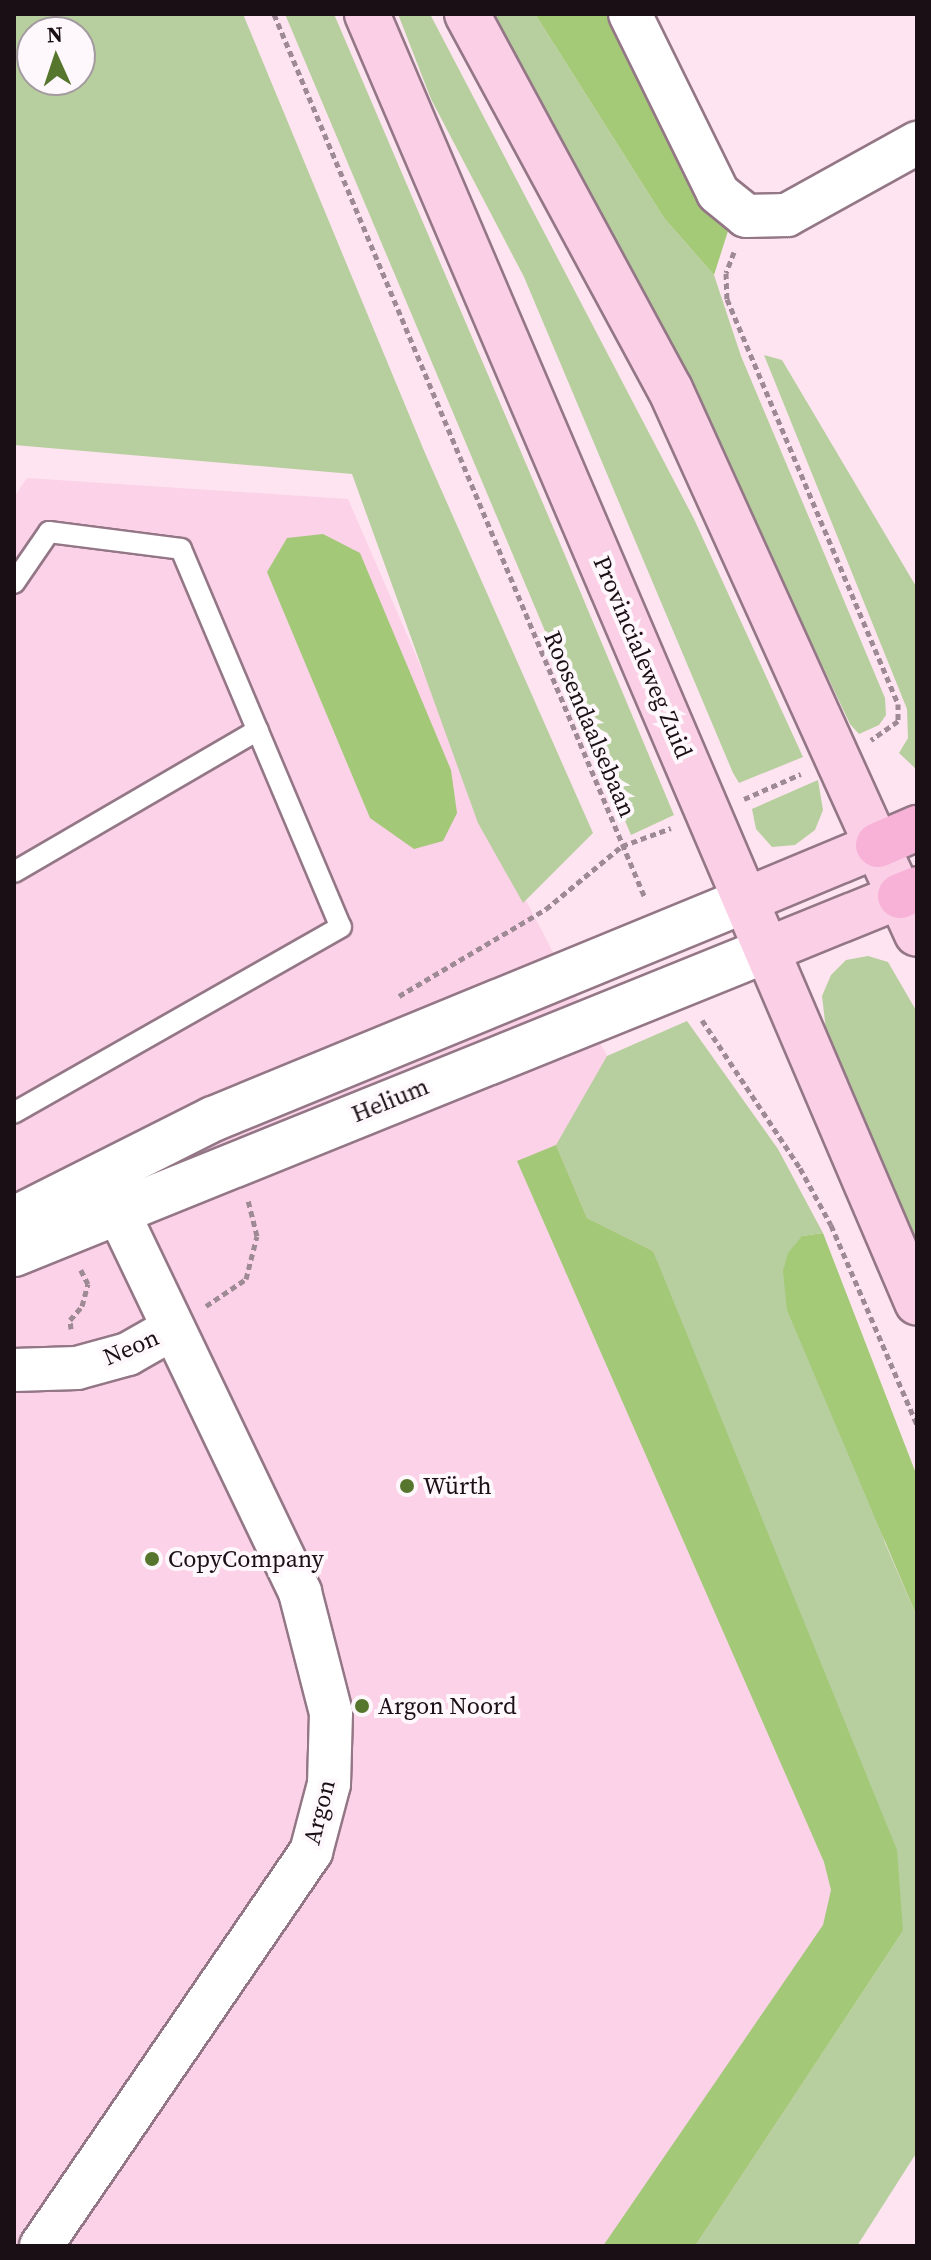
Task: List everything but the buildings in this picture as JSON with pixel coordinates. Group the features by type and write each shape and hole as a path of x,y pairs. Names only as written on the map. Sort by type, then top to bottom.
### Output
{"highway":[{"path":"878,845 917,828"}],"main road":[{"name":"Provincialeweg Zuid","path":"367,14 917,1302"},
{"path":"467,14 670,389 878,845 911,906 767,950"},
{"path":"746,900 878,845"}],"street":[{"path":"630,14 718,193 746,216 787,215 917,143"},
{"name":"Helium","path":"14,1254 213,1119 746,900"},
{"name":"Helium","path":"14,1219 232,1162 767,950"},
{"name":"Neon","path":"14,1370 77,1368 128,1354 172,1329 108,1192"},
{"name":"Argon","path":"41,2246 311,1852 329,1784 331,1713 300,1592 172,1329"}],"lane":[{"path":"14,583 49,532 181,549 341,927 14,1113"},
{"path":"14,872 258,730"}],"path":[{"name":"Roosendaalsebaan","path":"274,14 660,934"},
{"path":"388,1002 546,909 622,846"},
{"path":"682,983 713,1041 800,1168 831,1225 917,1425"},
{"path":"172,1329 246,1279 257,1236 232,1162"}],"shaded area":[{"path":"14,14 243,14 425,453 593,833 523,903 478,823 352,474 14,445"},
{"path":"285,14 334,14 559,541 674,815 631,835"},
{"path":"398,14 430,14 694,519 803,757 739,783 733,773 524,277 431,99"},
{"path":"481,14 535,14 664,218 714,275 741,356 885,698 886,715 879,725 859,734 850,724 684,374"},
{"path":"535,14 620,14 729,228 714,275 664,218"},
{"path":"764,355 782,360 917,588 917,770 899,753 908,738 907,709"},
{"path":"27,478 348,499 504,858 844,1511 862,1854 780,2246 14,2246 14,497"},
{"path":"323,534 360,553 451,770 457,813 443,841 414,849 370,818 267,572 287,538"},
{"path":"818,780 823,810 815,830 795,845 772,847 756,829 752,809"},
{"path":"868,956 888,962 917,1012 917,1244 826,1030 822,996 831,975 846,960"},
{"path":"687,1021 778,1149 823,1233 802,1236 885,1543 917,1617 917,2152 857,2246 695,2246 903,1931 653,1251 587,1218 556,1145 607,1056"},
{"path":"556,1145 587,1218 653,1251 897,1850 903,1931 695,2246 603,2246 823,1925 831,1890 824,1862 517,1161"},
{"path":"823,1233 917,1476 917,1617 787,1310 783,1271 788,1253 802,1236"}],"place":[{"name":"Würth","path":"407,1486"},
{"name":"CopyCompany","path":"152,1559"},
{"name":"Argon Noord","path":"362,1706"}]}
